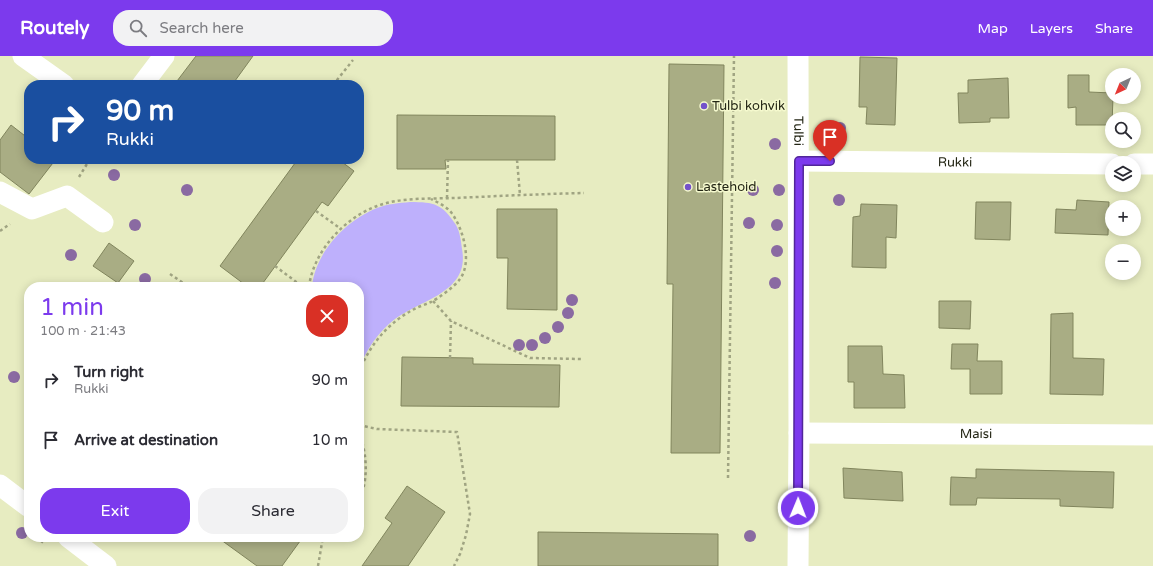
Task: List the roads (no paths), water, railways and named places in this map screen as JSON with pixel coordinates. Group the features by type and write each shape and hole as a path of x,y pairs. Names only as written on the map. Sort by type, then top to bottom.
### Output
{"street":[{"path":"23,56 57,80"},
{"path":"146,80 164,56"},
{"name":"Tulbi","path":"798,56 798,566"},
{"name":"Rukki","path":"799,161 1105,164"},
{"path":"1141,164 1153,164"},
{"path":"0,192 32,209 67,196 103,222"},
{"name":"Maisi","path":"799,434 1153,435"},
{"path":"0,485 24,503"},
{"path":"75,542 106,566"}],"place":[{"name":"Tulbi kohvik","path":"704,106"},
{"name":"Lastehoid","path":"688,187"}]}
